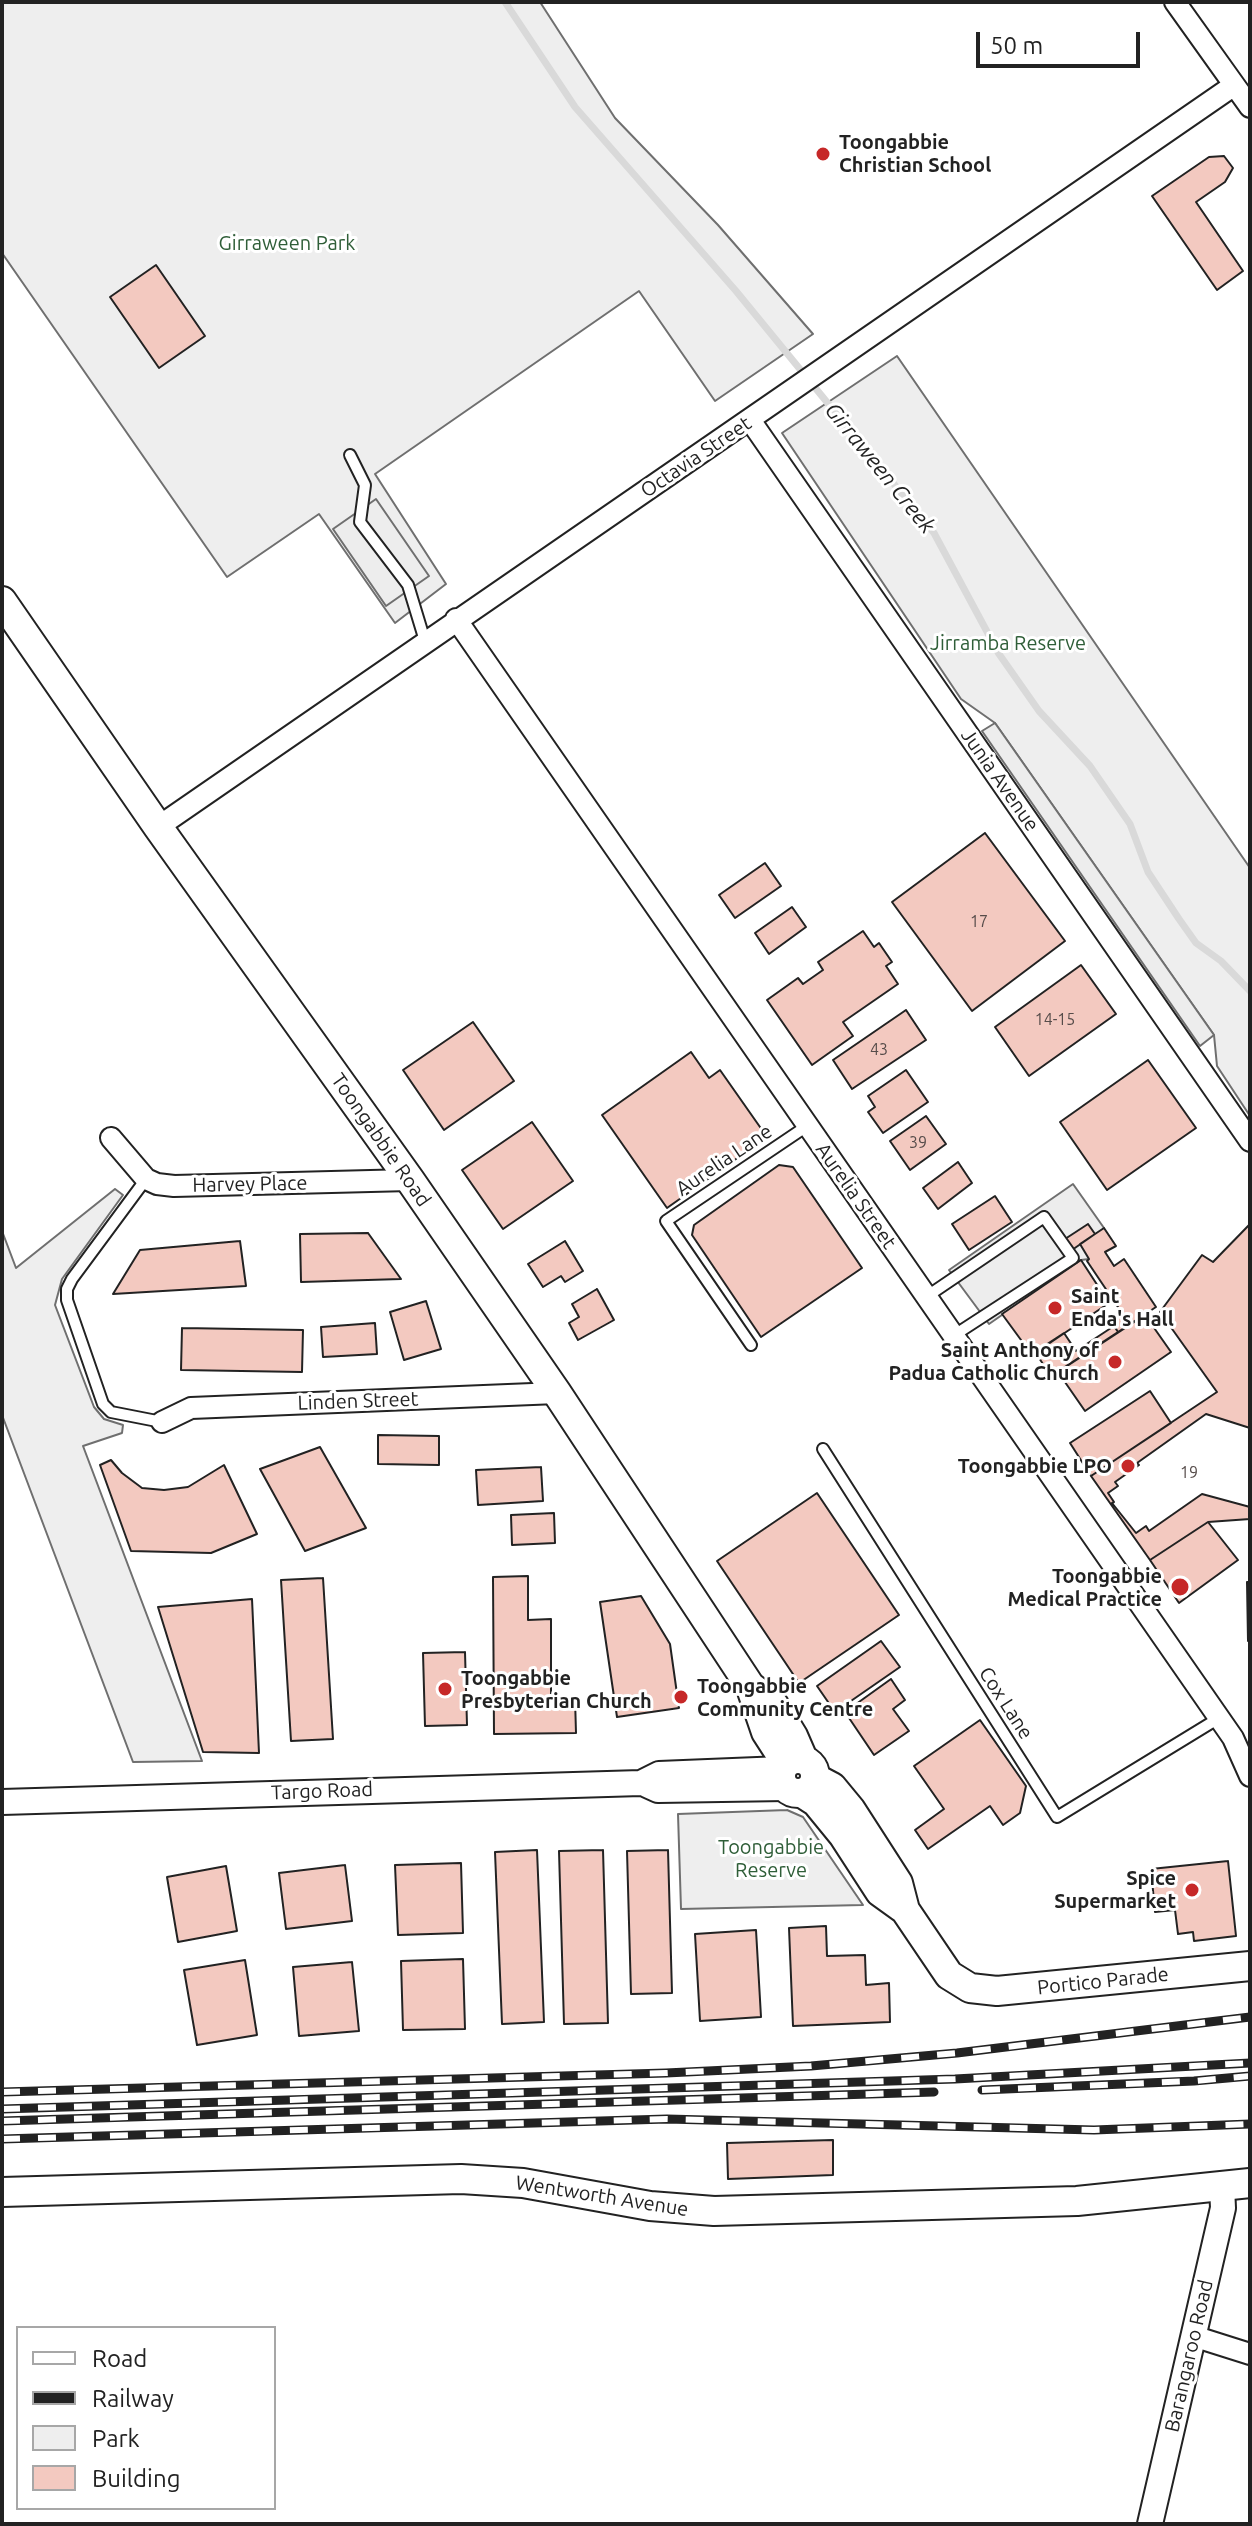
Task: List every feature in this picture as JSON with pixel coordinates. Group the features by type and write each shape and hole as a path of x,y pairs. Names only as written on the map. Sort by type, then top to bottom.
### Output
{"main road":[{"name":"Toongabbie Road","path":"2,601 557,1393 750,1686 774,1705 793,1736 796,1775 843,1835 880,1892 905,1910 949,1975 958,1983"},
{"name":"Portico Parade","path":"958,1983 970,1988 997,1991 1250,1966"},
{"name":"Wentworth Avenue","path":"2,2192 461,2179 523,2183 650,2206 730,2211 1051,2202 1125,2198 1236,2185"}],"street":[{"path":"1175,2 1250,107"},
{"name":"Octavia Street","path":"158,827 1233,86"},
{"name":"Junia Avenue","path":"750,420 1250,1141"},
{"name":"Aurelia Street","path":"456,619 1219,1718 1240,1751 1250,1776"},
{"path":"111,1138 146,1179"},
{"name":"Harvey Place","path":"146,1179 174,1186 410,1180"},
{"name":"Linden Street","path":"162,1422 191,1408 557,1393"},
{"name":"Targo Road","path":"2,1802 641,1783 658,1790 796,1775"},
{"name":"Barangaroo Road","path":"1150,2524 1223,2208 1236,2185"},
{"path":"1193,2336 1250,2354"}],"lane":[{"path":"350,455 365,485 360,522 408,585 425,641"},
{"name":"Aurelia Lane","path":"751,1345 666,1221 807,1126"},
{"path":"146,1179 72,1279 67,1289 67,1300 103,1404 111,1412 162,1422"},
{"path":"926,1297 1044,1217 1073,1258 953,1336"},
{"name":"Cox Lane","path":"823,1449 1057,1817 1219,1718"}],"green space":[{"name":"Girraween Park","path":"2,2 540,2 615,118 718,225 813,334 715,401 639,291 375,474 446,584 395,623 319,514 227,577 2,253"},
{"name":"Jirramba Reserve","path":"897,356 1250,868 1250,1116 1217,1066 1214,1035 995,723 961,699 782,433"},
{"path":"115,1189 123,1195 62,1279 55,1305 94,1407 104,1419 123,1425 122,1433 83,1446 202,1761 133,1762 2,1415 2,1231 16,1268"},
{"name":"Toongabbie Reserve","path":"787,1810 803,1817 863,1905 681,1909 678,1814"}],"shaded area":[{"path":"376,499 429,576 386,606 333,529"},
{"path":"995,723 1214,1035 1200,1046 982,731"},
{"path":"1073,1184 1104,1228 1089,1259 1081,1260 989,1324 949,1270"}],"building":[{"path":"1224,156 1233,168 1225,182 1196,202 1243,271 1217,290 1152,196 1209,157"},
{"path":"156,265 205,336 159,368 110,297"},
{"path":"985,833 1065,941 972,1011 892,902"},
{"path":"765,863 781,886 735,918 719,895"},
{"path":"792,907 806,927 769,954 755,933"},
{"path":"863,931 874,947 879,943 892,962 886,966 898,984 843,1022 853,1036 812,1065 767,1000 798,978 803,984 823,970 818,962"},
{"path":"1081,965 1116,1014 1029,1076 995,1027"},
{"path":"906,1010 926,1040 852,1089 833,1060"},
{"path":"473,1022 514,1081 444,1130 403,1070"},
{"path":"691,1052 709,1078 720,1070 767,1137 667,1208 602,1115"},
{"path":"1148,1060 1196,1128 1107,1190 1060,1122"},
{"path":"906,1070 928,1102 883,1133 868,1112 875,1107 868,1096"},
{"path":"926,1116 946,1144 910,1170 890,1141"},
{"path":"532,1122 573,1181 503,1229 462,1170"},
{"path":"958,1162 972,1183 938,1209 923,1188"},
{"path":"779,1165 793,1167 862,1268 761,1337 692,1235 694,1225"},
{"path":"995,1196 1012,1222 969,1250 952,1224"},
{"path":"1088,1224 1095,1234 1072,1250 1065,1239"},
{"path":"1250,1224 1250,1519 1208,1522 1150,1560 1091,1476 1217,1392 1160,1312 1202,1255 1213,1262"},
{"path":"1104,1228 1116,1246 1105,1252 1114,1266 1124,1259 1156,1307 1118,1332 1111,1321 1122,1313 1087,1261 1089,1259 1080,1244"},
{"path":"368,1233 401,1279 301,1282 300,1234"},
{"path":"240,1241 246,1286 113,1294 140,1250"},
{"path":"565,1241 583,1271 565,1282 561,1276 543,1287 528,1264"},
{"name":"Saint Enda's Hall","path":"1081,1260 1109,1303 1032,1355 1002,1314"},
{"path":"597,1289 614,1320 578,1340 569,1323 579,1317 572,1304"},
{"path":"426,1301 441,1349 404,1360 390,1312"},
{"name":"Saint Anthony of Padua Catholic Church","path":"1145,1315 1171,1352 1085,1411 1058,1372"},
{"path":"375,1323 377,1354 323,1357 321,1327"},
{"path":"1114,1326 1118,1332 1051,1376 1035,1352 1064,1333 1076,1351"},
{"path":"182,1328 303,1330 302,1372 181,1370"},
{"path":"1150,1391 1171,1423 1091,1476 1070,1443"},
{"path":"1206,1414 1250,1428 1250,1507 1202,1494 1149,1531 1146,1526 1136,1533 1112,1503 1108,1493 1118,1486 1115,1482 1139,1465 1137,1463"},
{"path":"378,1435 439,1436 439,1465 378,1464"},
{"path":"320,1447 366,1528 305,1551 260,1469"},
{"path":"111,1460 142,1488 164,1490 188,1487 224,1465 257,1534 211,1553 131,1551 100,1465"},
{"path":"541,1467 543,1501 478,1505 476,1470"},
{"path":"817,1493 899,1615 799,1683 717,1561"},
{"path":"554,1513 555,1543 512,1545 511,1515"},
{"path":"1208,1522 1238,1560 1179,1603 1150,1560"},
{"path":"528,1576 528,1620 551,1619 551,1698 575,1698 576,1733 494,1734 493,1577"},
{"path":"323,1578 333,1739 291,1741 281,1580"},
{"path":"1247,1582 1250,1582 1250,1641 1248,1641"},
{"path":"641,1596 670,1644 679,1708 617,1717 600,1602"},
{"path":"252,1599 259,1753 203,1752 158,1607"},
{"path":"881,1641 900,1667 835,1712 817,1686"},
{"name":"Toongabbie Presbyterian Church","path":"465,1652 467,1725 425,1726 423,1653"},
{"path":"891,1679 905,1700 893,1709 909,1731 874,1755 845,1712"},
{"path":"980,1720 1026,1786 1020,1813 1003,1825 990,1806 928,1849 915,1830 944,1809 914,1766"},
{"path":"537,1850 544,2022 502,2024 495,1852"},
{"path":"603,1850 608,2023 564,2024 559,1851"},
{"path":"668,1850 672,1993 631,1994 627,1851"},
{"name":"Spice Supermarket","path":"1228,1861 1236,1936 1194,1941 1193,1932 1178,1934 1175,1910 1155,1912 1151,1869"},
{"path":"461,1863 463,1933 398,1935 395,1865"},
{"path":"345,1865 352,1921 286,1929 279,1873"},
{"path":"226,1866 237,1931 178,1942 167,1877"},
{"path":"826,1926 827,1956 865,1955 866,1985 889,1983 890,2022 793,2026 789,1928"},
{"path":"756,1930 761,2017 700,2021 695,1934"},
{"path":"463,1959 465,2029 403,2030 401,1961"},
{"path":"245,1960 257,2035 197,2045 184,1970"},
{"path":"352,1962 359,2031 299,2036 293,1967"},
{"path":"833,2140 833,2175 728,2179 727,2143"}],"waterway":[{"name":"Girraween Creek","path":"505,2 575,107 736,291 934,533 999,654 1039,711 1090,766 1130,824 1148,872 1179,919 1196,943 1221,961 1250,991"}],"railway":[{"path":"2,2092 811,2066 957,2053 1250,2017"},
{"path":"2,2109 955,2079 1250,2063"},
{"path":"982,2090 1250,2076"},
{"path":"2,2121 934,2092"},
{"path":"2,2139 667,2119 1094,2130 1250,2124"}],"place":[{"name":"Toongabbie Christian School","path":"823,154"},
{"name":"Saint Enda's Hall","path":"1055,1308"},
{"name":"Saint Anthony of Padua Catholic Church","path":"1115,1362"},
{"name":"Toongabbie LPO","path":"1128,1466"},
{"name":"Toongabbie Medical Practice","path":"1180,1587"},
{"name":"Toongabbie Presbyterian Church","path":"445,1689"},
{"name":"Toongabbie Community Centre","path":"681,1697"},
{"name":"Spice Supermarket","path":"1192,1890"}]}
